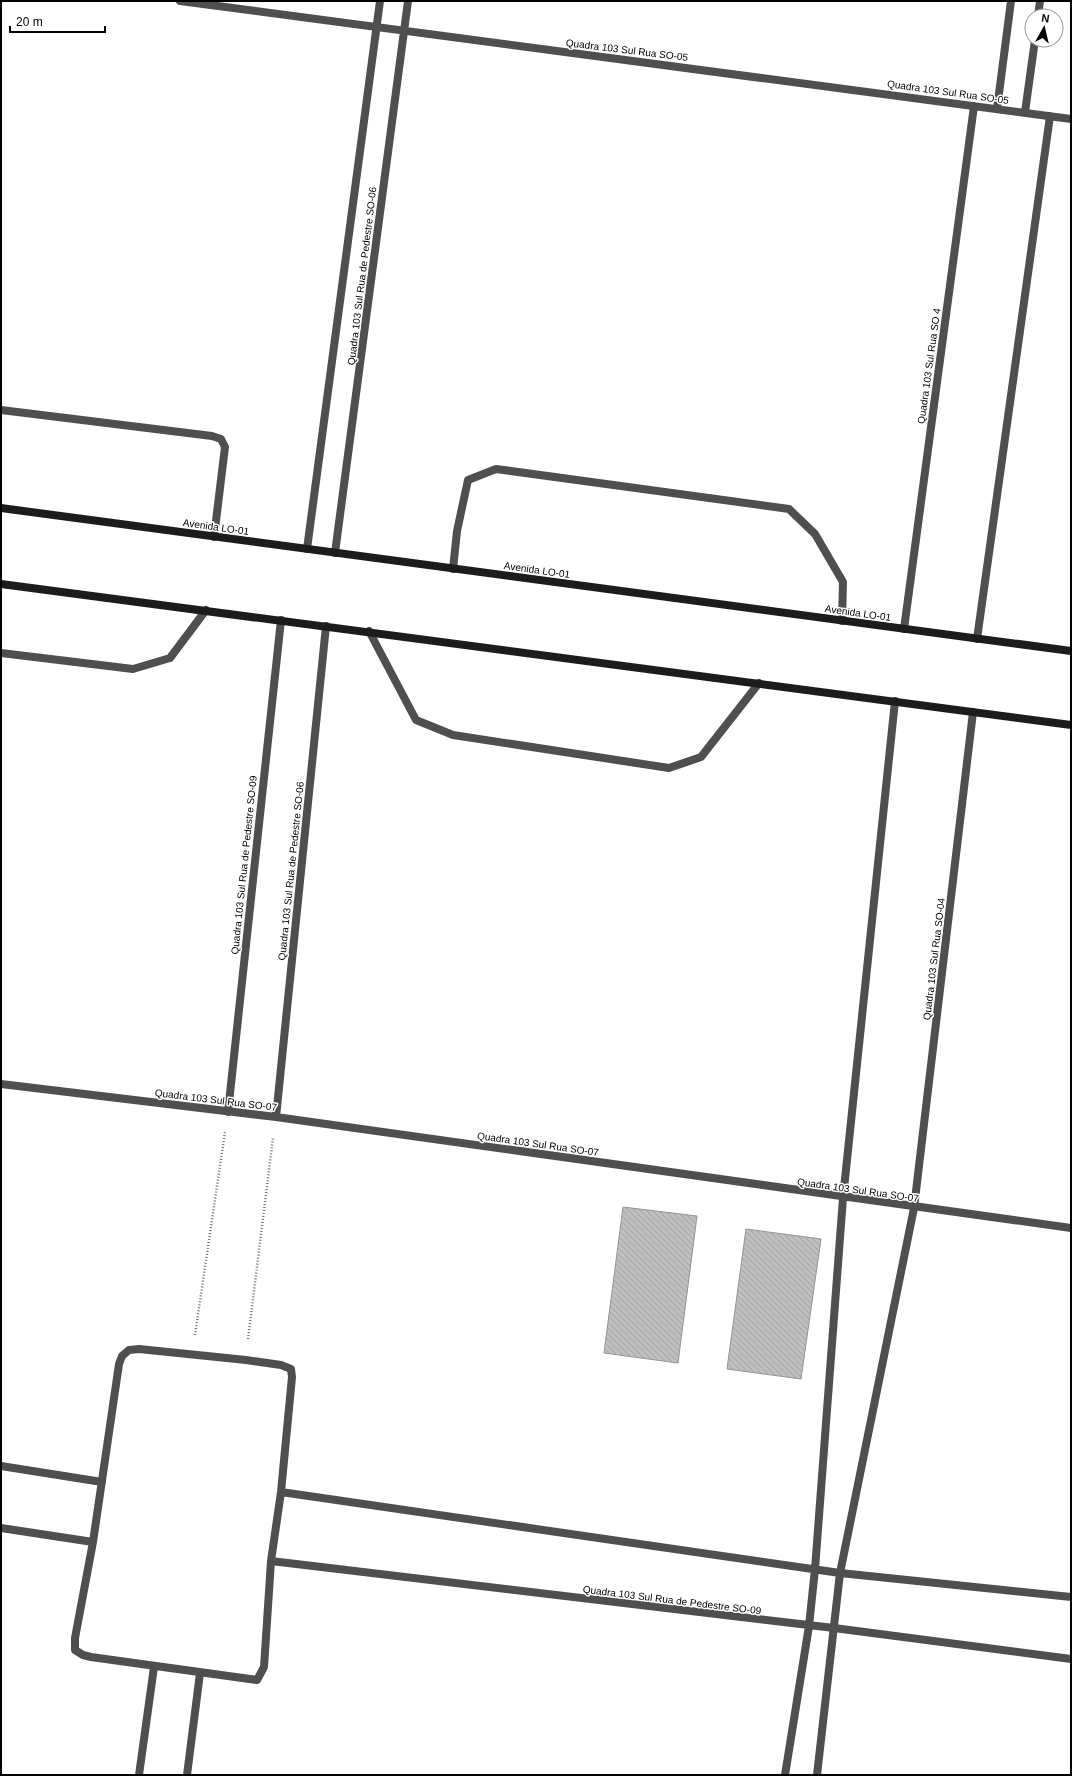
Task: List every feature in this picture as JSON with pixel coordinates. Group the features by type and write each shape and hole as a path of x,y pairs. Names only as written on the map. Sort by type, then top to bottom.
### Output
{"street":[{"name":"Quadra 103 Sul Rua SO-05","path":"180,1 1071,118"},
{"name":"Quadra 103 Sul Rua de Pedestre SO-06","path":"307,549 380,1"},
{"name":"Quadra 103 Sul Rua de Pedestre SO-06","path":"335,553 408,1"},
{"path":"997,109 1011,1"},
{"path":"1025,112 1033,48"},
{"name":"Quadra 103 Sul Rua SO 4","path":"904,629 974,106"},
{"path":"977,639 1050,116"},
{"path":"1,410 212,436 221,439 225,447 214,537"},
{"path":"453,569 456,531 468,480 496,469 790,509 815,534 843,582 842,621"},
{"name":"Avenida LO-01","path":"1,508 1071,651"},
{"path":"1,584 369,631 1071,725"},
{"path":"1,653 134,669 170,658 206,610"},
{"name":"Quadra 103 Sul Rua de Pedestre SO-09","path":"228,1112 281,620"},
{"name":"Quadra 103 Sul Rua de Pedestre SO-06","path":"276,1118 326,626"},
{"path":"369,631 416,720 453,735 669,768 700,757 759,683"},
{"path":"785,1775 809,1626 815,1569 843,1198 895,701"},
{"name":"Quadra 103 Sul Rua SO-04","path":"817,1775 840,1573 914,1208 973,712"},
{"name":"Quadra 103 Sul Rua SO-07","path":"1,1084 276,1118 914,1208 1071,1228"},
{"path":"139,1349 246,1360 281,1365 290,1369 292,1372 281,1492 271,1561 262,1674 257,1680 154,1667 83,1655 75,1650 75,1638 93,1542 119,1364 122,1356 128,1350 139,1349"},
{"path":"1,1466 102,1482"},
{"path":"281,1492 840,1573 1071,1597"},
{"path":"1,1528 93,1542"},
{"name":"Quadra 103 Sul Rua de Pedestre SO-09","path":"271,1561 834,1628 1071,1659"},
{"path":"138,1775 154,1667"},
{"path":"187,1775 200,1673"}],"path":[{"path":"192,1354 228,1112"},
{"path":"246,1360 276,1118"}],"building":[{"path":"623,1207 697,1216 678,1363 604,1353"},
{"path":"746,1229 821,1239 801,1379 727,1369"}]}
